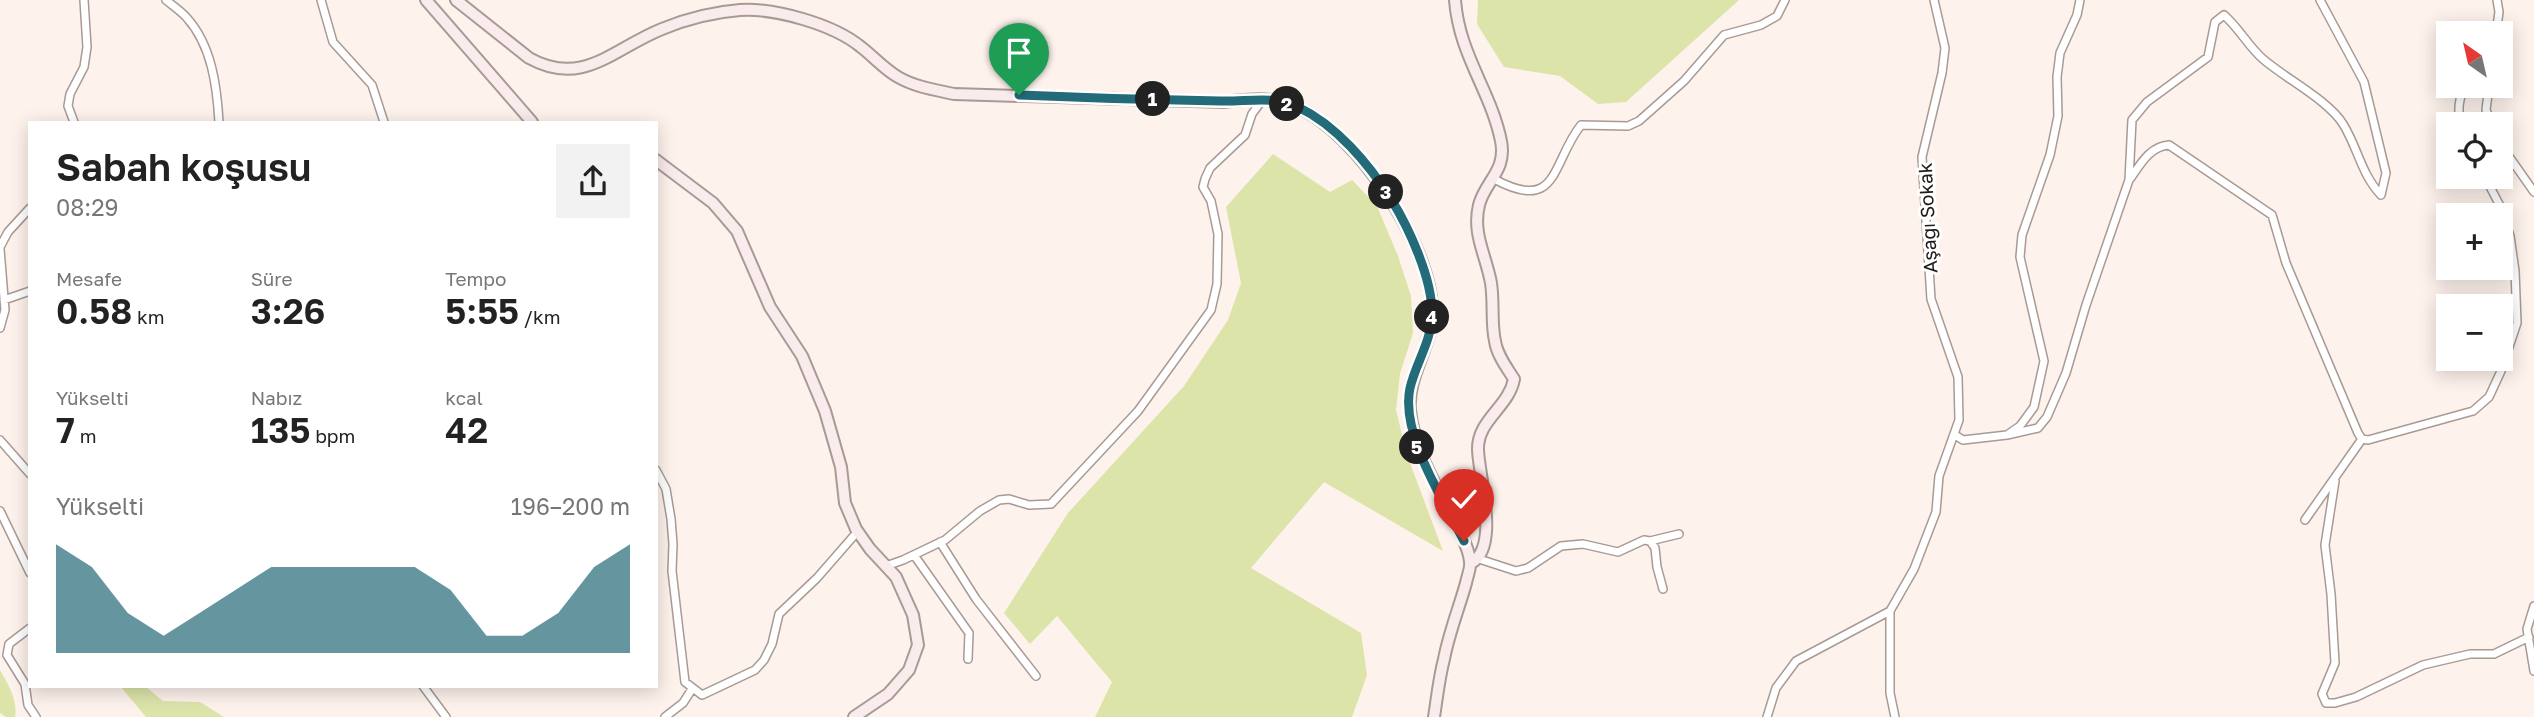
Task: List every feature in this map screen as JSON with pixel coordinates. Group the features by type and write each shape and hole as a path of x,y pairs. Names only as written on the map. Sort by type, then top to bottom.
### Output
{"street":[{"path":"74,121 68,106 69,94 84,67 88,47 84,0"},
{"path":"166,0 188,19 210,61 217,92 219,121"},
{"path":"321,0 333,41 372,85 384,121"},
{"path":"426,0 531,121"},
{"path":"456,0 528,58 554,68 594,66 660,29 708,15 741,10 798,16 860,45 897,77 912,84 954,94 1224,102 1263,98 1297,106 1321,121 1354,151 1381,183 1415,247 1428,284 1433,310 1431,331 1410,389 1413,427 1418,450 1475,561 1516,570 1528,568 1561,546 1583,544 1618,552 1644,540 1679,534"},
{"path":"466,0 470,12"},
{"path":"1434,717 1444,658 1475,561 1483,548 1486,510 1478,448 1481,428 1512,391 1514,379 1494,341 1491,280 1476,229 1480,203 1500,169 1502,144 1494,117 1468,59 1456,20 1455,0"},
{"path":"1494,179 1514,190 1528,192 1544,185 1553,177 1581,125 1628,126 1639,121 1684,81 1724,35 1761,25 1777,16 1785,0"},
{"name":"Aşağı Sokak","path":"1890,611 1914,569 1936,512 1939,477 1959,420 1958,377 1931,299 1922,157 1942,73 1945,48 1934,0"},
{"path":"2007,435 2020,426 2034,407 2044,361 2020,257 2022,234 2050,155 2058,116 2057,77 2060,53 2081,0"},
{"path":"1955,435 1963,440 2007,435 2038,428 2047,417 2066,373 2129,180 2132,120 2147,102 2208,57 2216,22 2224,15 2263,59 2320,101 2343,122 2368,182 2381,195 2386,173 2364,82 2320,0"},
{"path":"2497,0 2498,21"},
{"path":"886,566 940,542 999,500 1009,499 1029,505 1051,504 1138,411 1212,310 1217,284 1217,234 1211,201 1203,187 1210,168 1245,135 1252,114 1263,98"},
{"path":"2129,180 2148,155 2160,145 2169,145 2272,215 2286,263 2362,439"},
{"path":"658,162 713,203 737,231 770,307 802,356 825,411 841,467 845,503 858,531 896,577 913,615 918,645 909,670 888,695 854,717"},
{"path":"2513,162 2534,192"},
{"path":"2362,439 2380,437 2473,411 2489,397 2517,323 2515,271 2510,236 2491,189"},
{"path":"0,328 5,310 0,248 8,232 28,210"},
{"path":"4,300 28,292"},
{"path":"2305,520 2362,439"},
{"path":"0,440 28,472"},
{"path":"658,474 666,489 671,519 672,571 685,682 702,695 755,670 772,644 779,614 817,578 858,531"},
{"path":"2335,481 2325,545 2331,594 2334,663 2322,694 2326,702 2335,703 2356,697 2423,665 2470,654 2494,654 2529,637"},
{"path":"0,511 28,569"},
{"path":"1650,541 1655,548 1663,589"},
{"path":"940,542 976,599 1036,676"},
{"path":"914,555 969,633 968,659"},
{"path":"2534,606 2527,629 2534,671"},
{"path":"1767,717 1776,688 1796,661 1890,611 1890,693 1895,717"},
{"path":"28,630 9,644 7,655 25,684 28,705 36,717"},
{"path":"424,688 446,717"},
{"path":"665,717 683,703 692,689"}],"green space":[{"path":"1478,0 1739,0 1626,102 1598,104 1560,76 1504,67 1477,24"},
{"path":"1273,154 1330,192 1352,180 1377,206 1411,296 1413,333 1400,374 1396,410 1407,455 1443,551 1324,482 1251,568 1361,633 1367,675 1352,717 1095,717 1112,682 1057,616 1030,644 1004,613 1068,513 1184,386 1228,320 1241,283 1226,207"},
{"path":"0,670 14,698 15,717 6,717 0,713"},
{"path":"122,688 147,688 163,701 200,702 224,717 146,717"}],"route":[{"path":"1019,95 1224,102 1263,98 1297,106 1321,121 1354,151 1381,183 1398,211 1428,284 1433,310 1431,331 1410,389 1410,409 1418,450 1464,541"}]}
